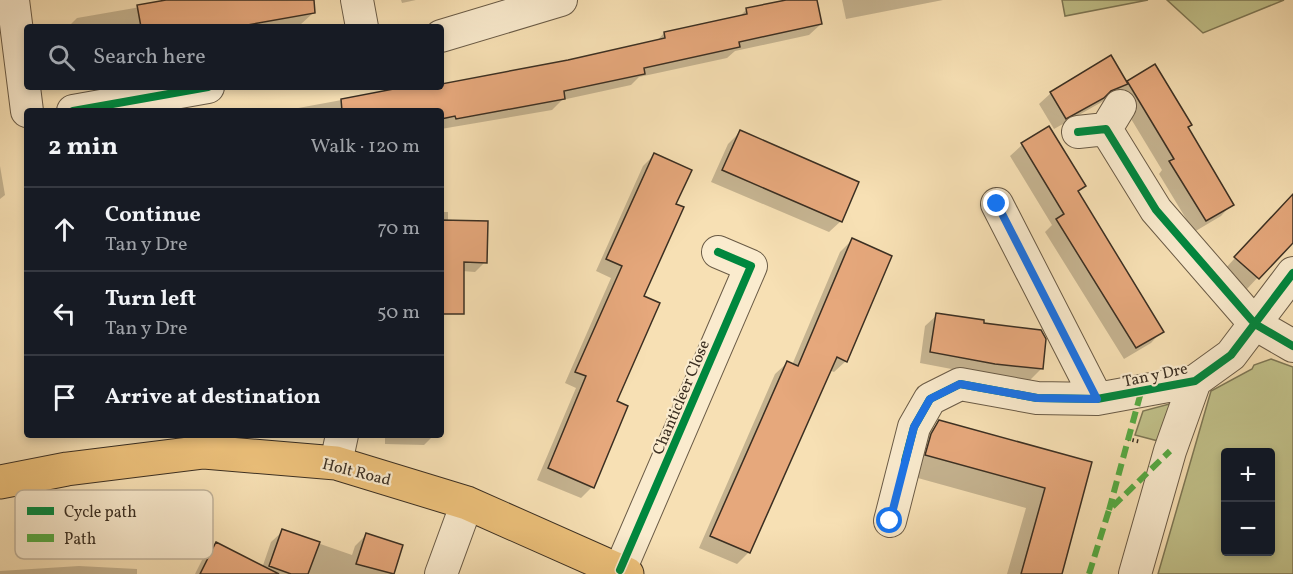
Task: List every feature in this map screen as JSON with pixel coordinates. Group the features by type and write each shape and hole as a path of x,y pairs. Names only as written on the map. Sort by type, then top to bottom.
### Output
{"main road":[{"name":"Holt Road","path":"0,482 67,469 204,452 339,449 623,572"}],"street":[{"path":"13,0 24,87"},
{"path":"357,0 361,24"},
{"path":"444,35 561,0"},
{"path":"24,90 27,108"},
{"path":"92,108 191,90"},
{"path":"1101,122 1156,210 1255,324 1293,346"},
{"path":"997,204 1097,399"},
{"name":"Chanticleer Close","path":"623,572 751,266 718,252"},
{"name":"Tan y Dre","path":"890,521 914,427 930,399 960,384 1037,398 1097,399 1195,381 1231,355 1293,273"},
{"name":"Tan y Dre","path":"1136,574 1170,451 1195,381"},
{"path":"441,574 467,503"}],"green space":[{"path":"1062,0 1148,0 1065,16"},
{"path":"1167,0 1284,0 1203,33"},
{"path":"1271,359 1293,367 1293,574 1158,574 1211,391 1252,369 1254,365"},
{"path":"1173,403 1162,442 1135,435 1143,411"}],"building":[{"path":"166,0 314,0 315,13 253,24 140,24 137,5"},
{"path":"786,0 817,0 822,24 739,42 740,47 644,68 645,74 564,91 565,99 456,119 455,116 444,118 444,108 342,108 341,99 388,90 444,90 444,83 568,60 665,38 664,32 747,14 746,8"},
{"path":"1111,55 1128,84 1111,91 1104,98 1066,119 1050,92"},
{"path":"1155,64 1192,125 1188,127 1234,205 1206,221 1169,161 1174,159 1127,81"},
{"path":"1049,126 1086,186 1078,191 1164,332 1136,348 1056,219 1064,214 1021,143"},
{"path":"740,130 859,182 842,222 722,170"},
{"path":"654,153 692,170 676,204 684,207 644,296 660,303 617,401 628,406 594,488 548,468 586,376 575,372 622,266 606,259"},
{"path":"1293,194 1293,243 1259,279 1234,257"},
{"path":"444,220 488,221 487,263 464,262 464,314 444,314"},
{"path":"852,238 892,256 847,362 837,357 750,553 710,536 787,361 798,366"},
{"path":"936,313 984,320 984,323 1041,330 1046,339 1043,369 995,364 930,352"},
{"path":"939,420 1092,462 1062,574 1021,574 1045,488 925,455 931,434"},
{"path":"282,529 320,542 308,574 291,574 269,566"},
{"path":"366,533 403,545 394,574 356,564"},
{"path":"216,542 279,574 200,574 208,559 213,559 213,548"}],"marked path":[{"path":"1109,510 1141,392"},
{"path":"1089,574 1109,510 1170,451"}],"cycle path":[{"path":"90,108 191,90"},
{"path":"1078,132 1106,129 1156,210 1255,324 1293,346"},
{"path":"620,570 751,266 718,252"},
{"path":"905,461 914,427 930,399 960,384 1037,398 1097,399 1195,381 1231,355 1293,273"}],"route":[{"path":"890,521 914,427 930,399 960,384 1037,398 1097,399 997,204"}]}
